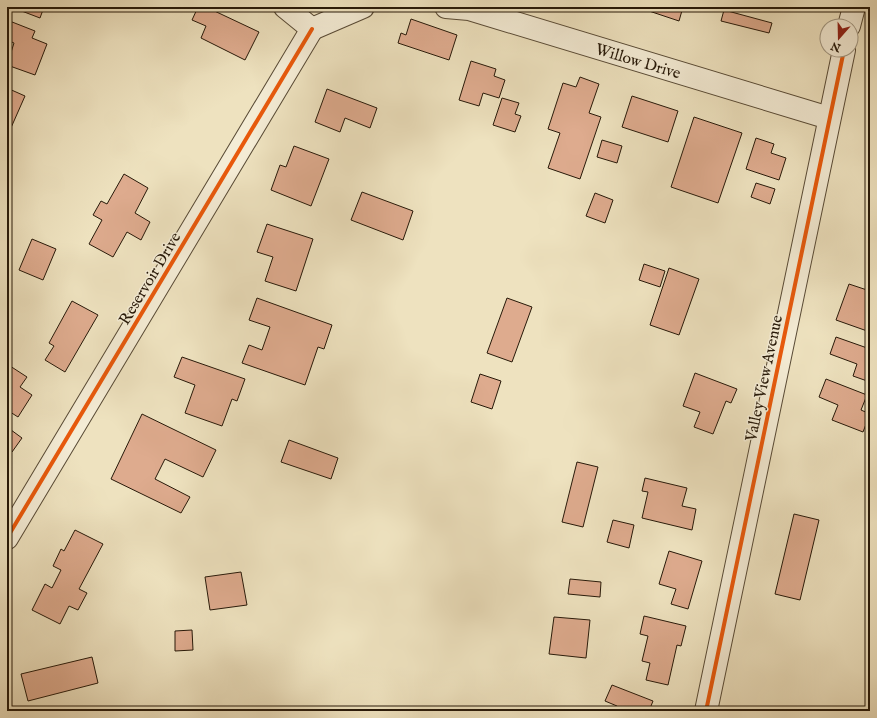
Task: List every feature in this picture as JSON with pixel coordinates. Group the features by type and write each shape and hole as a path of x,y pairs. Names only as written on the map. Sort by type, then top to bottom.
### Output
{"street":[{"path":"285,7 312,30 363,7"},
{"name":"Willow Drive","path":"446,7 469,9 829,118"},
{"path":"851,18 854,7"},
{"name":"Reservoir Drive","path":"7,538 312,30"},
{"name":"Valley View Avenue","path":"706,711 842,58"}],"building":[{"path":"21,7 44,7 40,18 19,10"},
{"path":"198,7 206,7 259,32 245,60 201,38 206,26 192,20"},
{"path":"637,7 683,7 679,21"},
{"path":"724,10 772,23 769,33 721,21"},
{"path":"411,19 457,35 449,60 398,43 401,33 406,35"},
{"path":"7,20 35,31 32,38 47,44 35,75 7,65 14,43 7,40"},
{"path":"471,61 496,69 494,76 505,80 499,98 483,93 479,106 459,100"},
{"path":"580,77 599,84 589,113 601,117 580,179 548,168 560,133 548,129 563,83 576,87"},
{"path":"7,88 25,96 10,130 7,129"},
{"path":"327,89 377,108 370,128 345,118 340,132 315,122"},
{"path":"632,96 678,111 668,142 622,127"},
{"path":"502,98 519,103 515,114 521,116 515,132 493,125"},
{"path":"694,117 742,133 718,203 671,187"},
{"path":"756,138 774,144 771,153 786,158 779,180 746,169"},
{"path":"602,140 622,146 617,163 597,157"},
{"path":"294,146 329,159 311,206 271,190 280,165 286,167"},
{"path":"124,174 148,188 135,213 150,222 141,240 127,232 113,257 89,244 102,220 93,215 101,201 107,204"},
{"path":"756,183 775,189 770,204 751,197"},
{"path":"362,192 413,211 403,240 351,220"},
{"path":"595,193 613,200 605,223 586,216"},
{"path":"267,224 313,239 296,291 265,281 273,257 257,252"},
{"path":"32,239 56,249 43,280 19,270"},
{"path":"644,264 665,271 660,287 639,280"},
{"path":"669,268 699,279 679,335 650,325"},
{"path":"849,284 870,291 870,332 836,320"},
{"path":"257,298 332,325 324,349 318,347 305,385 242,363 249,345 262,350 270,327 249,320"},
{"path":"507,298 532,307 512,362 487,353"},
{"path":"72,301 98,315 65,372 45,360 54,346 49,343"},
{"path":"836,337 870,349 870,382 853,376 857,364 830,354"},
{"path":"182,357 245,379 237,401 232,399 222,426 185,413 195,385 174,377"},
{"path":"7,364 27,377 20,387 32,395 18,417 7,410"},
{"path":"695,373 737,389 731,403 726,401 713,434 694,427 700,412 683,406"},
{"path":"480,374 501,381 492,409 471,402"},
{"path":"826,379 867,395 861,410 870,414 863,432 832,420 838,405 819,397"},
{"path":"142,414 216,450 203,477 165,459 155,479 190,497 181,513 111,479"},
{"path":"7,427 22,438 12,452 7,449"},
{"path":"289,440 338,458 331,479 281,462"},
{"path":"577,462 598,467 583,527 562,522"},
{"path":"645,478 687,488 682,506 696,509 692,530 642,518 648,492 642,491"},
{"path":"794,514 819,520 800,600 775,594"},
{"path":"613,520 634,525 629,548 607,542"},
{"path":"75,530 103,544 79,589 87,593 78,610 69,606 60,624 32,610 45,584 52,588 61,570 53,566 61,549 64,551"},
{"path":"669,551 702,561 688,609 671,604 676,589 659,584"},
{"path":"241,572 247,605 210,610 205,577"},
{"path":"570,579 601,582 600,597 568,594"},
{"path":"644,616 686,626 681,646 677,645 668,685 646,680 650,663 642,661 648,636 640,634"},
{"path":"554,617 590,620 586,658 549,654"},
{"path":"192,630 193,650 175,651 175,631"},
{"path":"92,657 98,683 28,701 21,674"},
{"path":"612,685 653,701 649,711 615,711 617,706 605,701"}],"cycle path":[{"path":"7,538 312,29"},
{"path":"706,711 842,58"}]}
